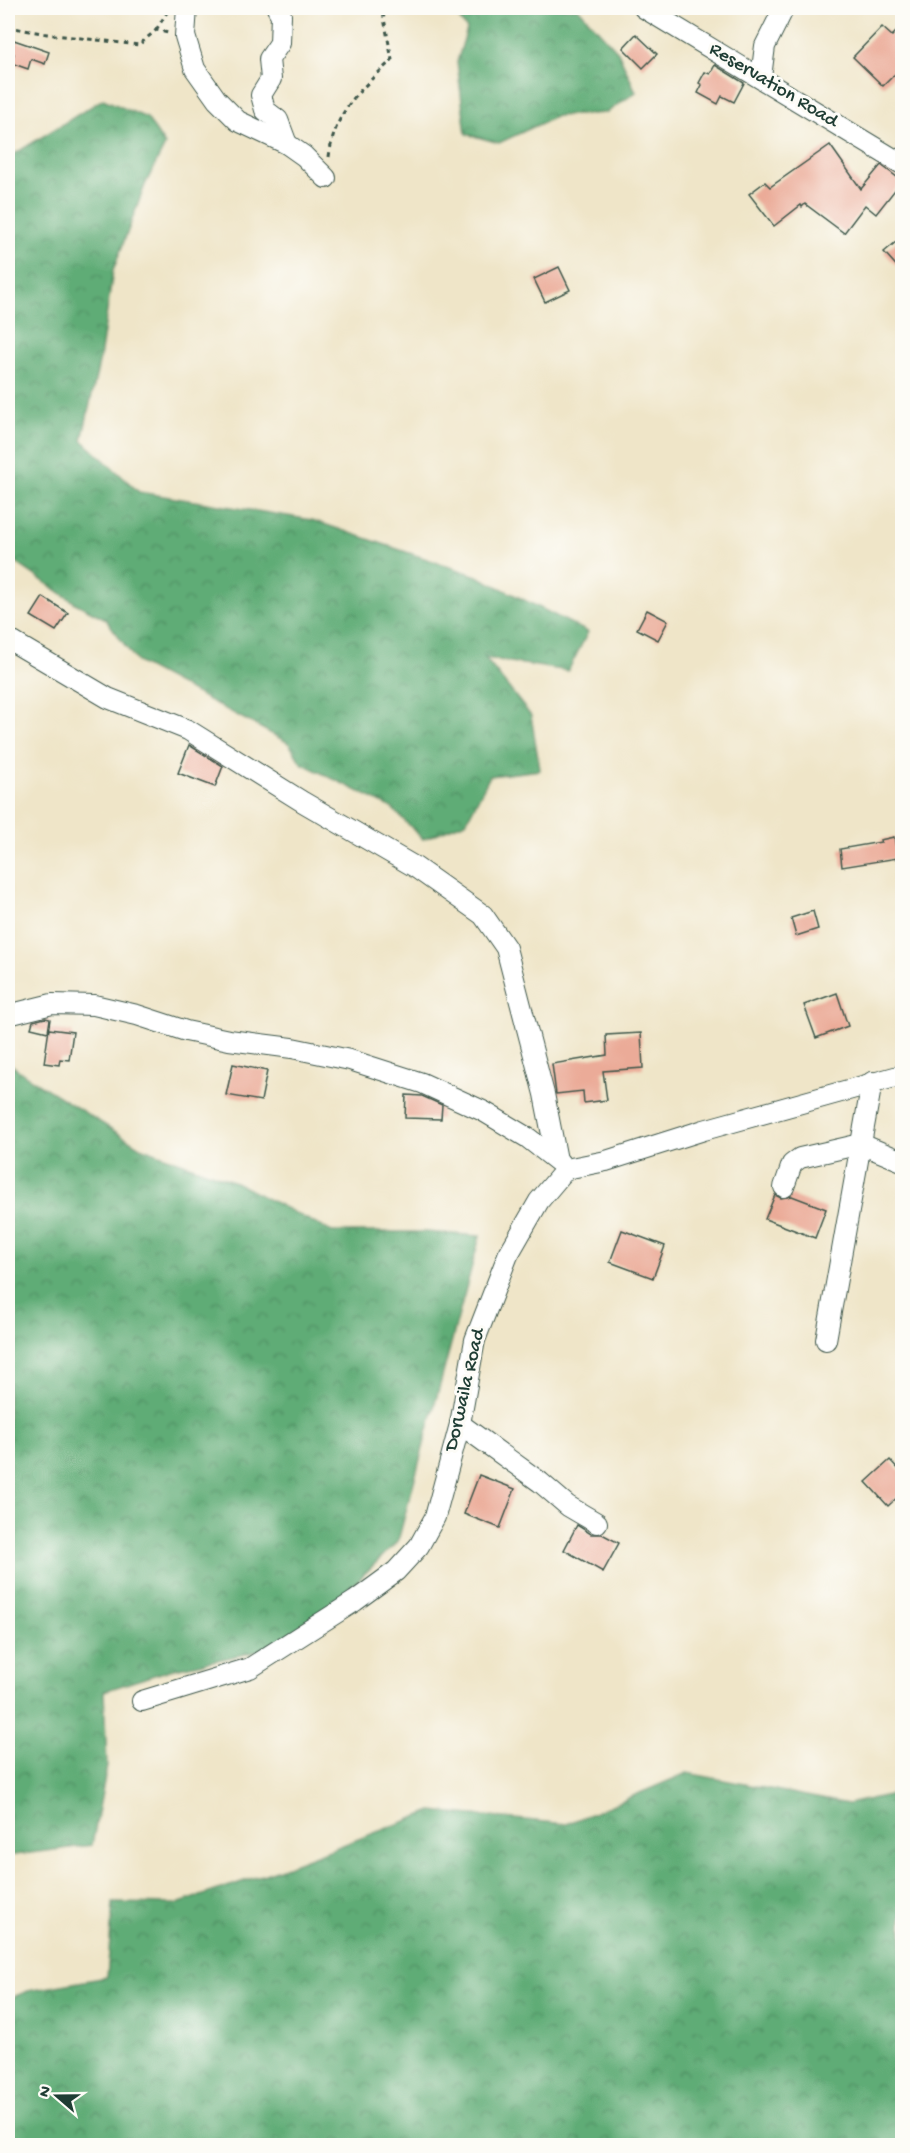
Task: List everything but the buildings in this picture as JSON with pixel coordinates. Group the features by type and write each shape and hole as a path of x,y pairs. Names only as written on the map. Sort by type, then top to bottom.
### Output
{"street":[{"path":"187,8 184,36 195,69 217,100 238,121 287,144 326,178"},
{"path":"277,8 281,15 280,43 269,59 271,79 261,95 265,110 278,120 287,144"},
{"name":"Reservation Road","path":"644,8 903,164"},
{"path":"761,77 765,46 784,8"},
{"path":"8,639 108,698 188,730 303,802 415,867 483,915 506,948 562,1164"},
{"path":"8,1015 51,1004 94,1005 229,1040 292,1048 350,1060 422,1083 483,1111 528,1138 562,1164 606,1161 704,1130 903,1075"},
{"path":"826,1340 872,1082"},
{"path":"784,1187 795,1160 861,1144 903,1161"},
{"name":"Dorwaila Road","path":"142,1701 250,1668 355,1601 396,1571 419,1546 435,1517 460,1424 474,1340 508,1255 562,1164"},
{"path":"460,1424 540,1482 568,1506 597,1523"}],"path":[{"path":"8,27 139,45 156,30 170,8"},
{"path":"326,178 334,132 342,111 392,60 382,8"},
{"path":"156,30 184,36"}],"green space":[{"path":"451,8 578,8 618,52 636,92 606,113 557,116 499,143 466,134 457,62 467,29"},
{"path":"103,99 147,118 165,145 145,185 113,271 100,358 82,440 139,492 312,520 477,576 588,632 568,671 485,658 531,716 540,770 490,776 466,822 423,839 392,808 301,763 289,743 137,662 106,619 77,604 8,557 8,158"},
{"path":"8,1062 26,1076 140,1147 235,1182 332,1232 425,1232 480,1236 398,1541 293,1644 170,1670 104,1691 107,1766 92,1845 8,1856"},
{"path":"687,1773 848,1804 902,1792 902,2145 8,2145 8,1999 28,1991 107,1977 113,1903 177,1904 277,1870 432,1811 567,1824"}]}
